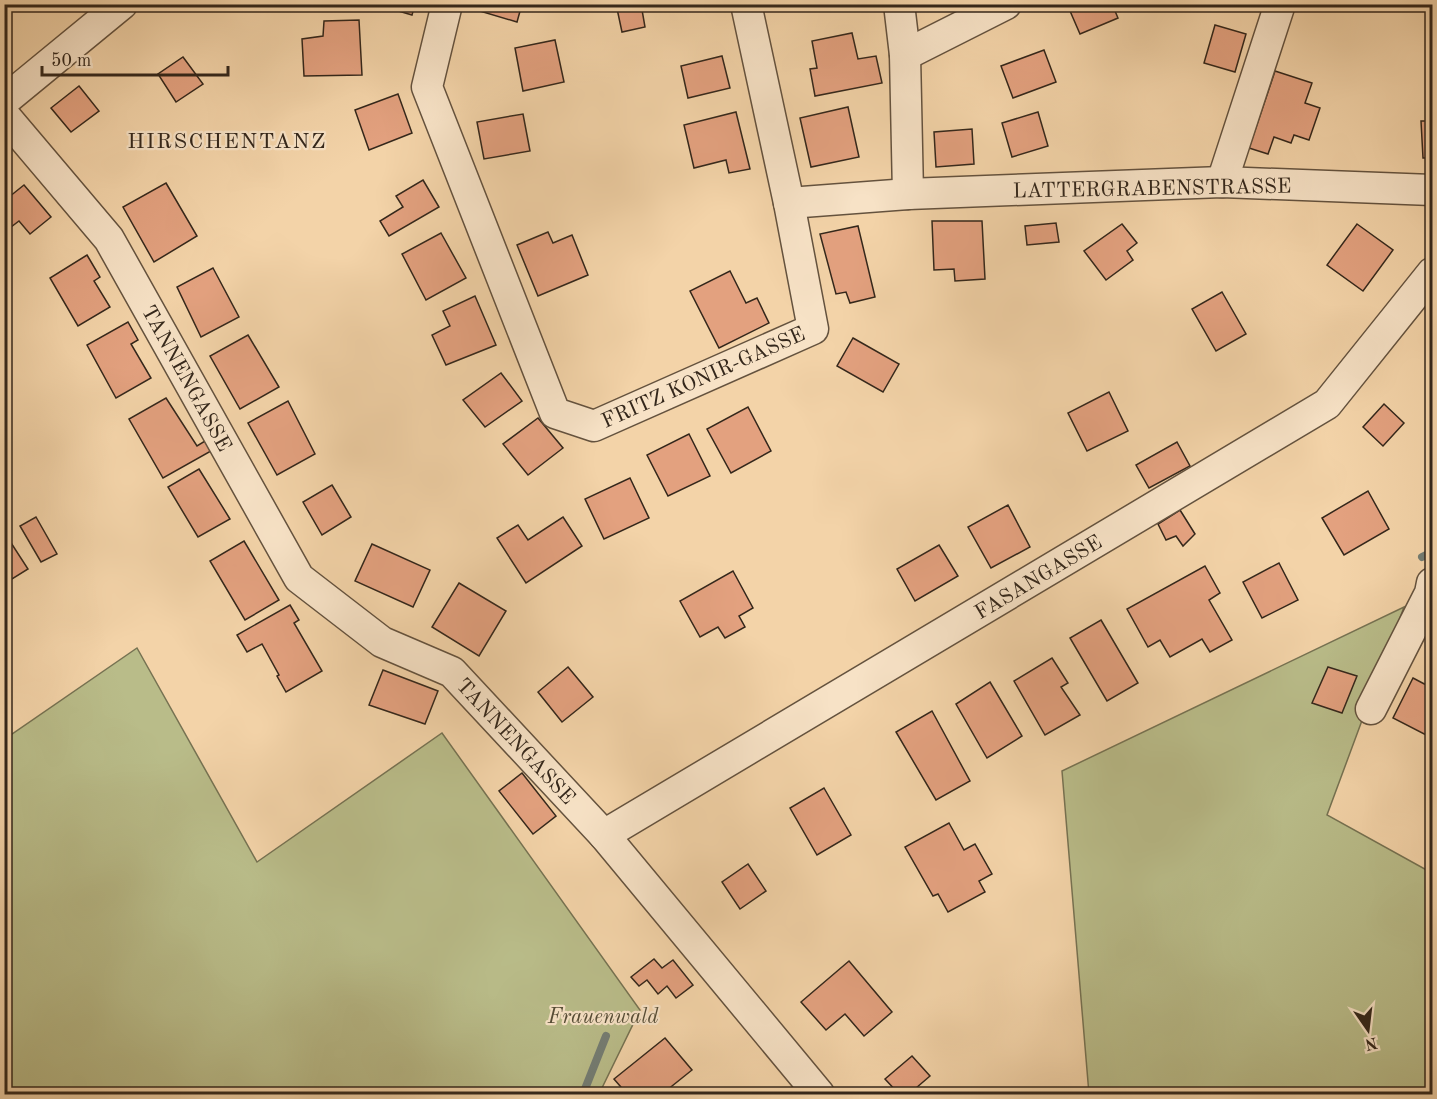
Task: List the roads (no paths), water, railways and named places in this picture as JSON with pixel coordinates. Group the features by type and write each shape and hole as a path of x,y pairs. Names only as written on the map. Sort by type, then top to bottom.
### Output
{"street":[{"path":"4,101 122,4"},
{"name":"FRITZ KONIR-GASSE","path":"447,4 427,87 555,413 594,426 813,329 789,203 746,4"},
{"path":"899,4 905,55 908,194"},
{"path":"905,55 1006,4"},
{"path":"1222,183 1280,4"},
{"name":"TANNENGASSE","path":"4,114 109,239 299,578 382,642 452,672 604,835 819,1095"},
{"name":"LATTERGRABENSTRASSE","path":"789,203 908,194 1222,183 1432,190"},
{"name":"FASANGASSE","path":"604,835 1327,405 1432,273"},
{"path":"1371,709 1430,593 1432,584"}],"waterway":[{"path":"1422,557 1430,553"},
{"path":"583,1094 606,1036"}],"district":[{"name":"HIRSCHENTANZ","path":"227,140"}],"park label":[{"name":"Frauenwald","path":"603,1016"}]}
